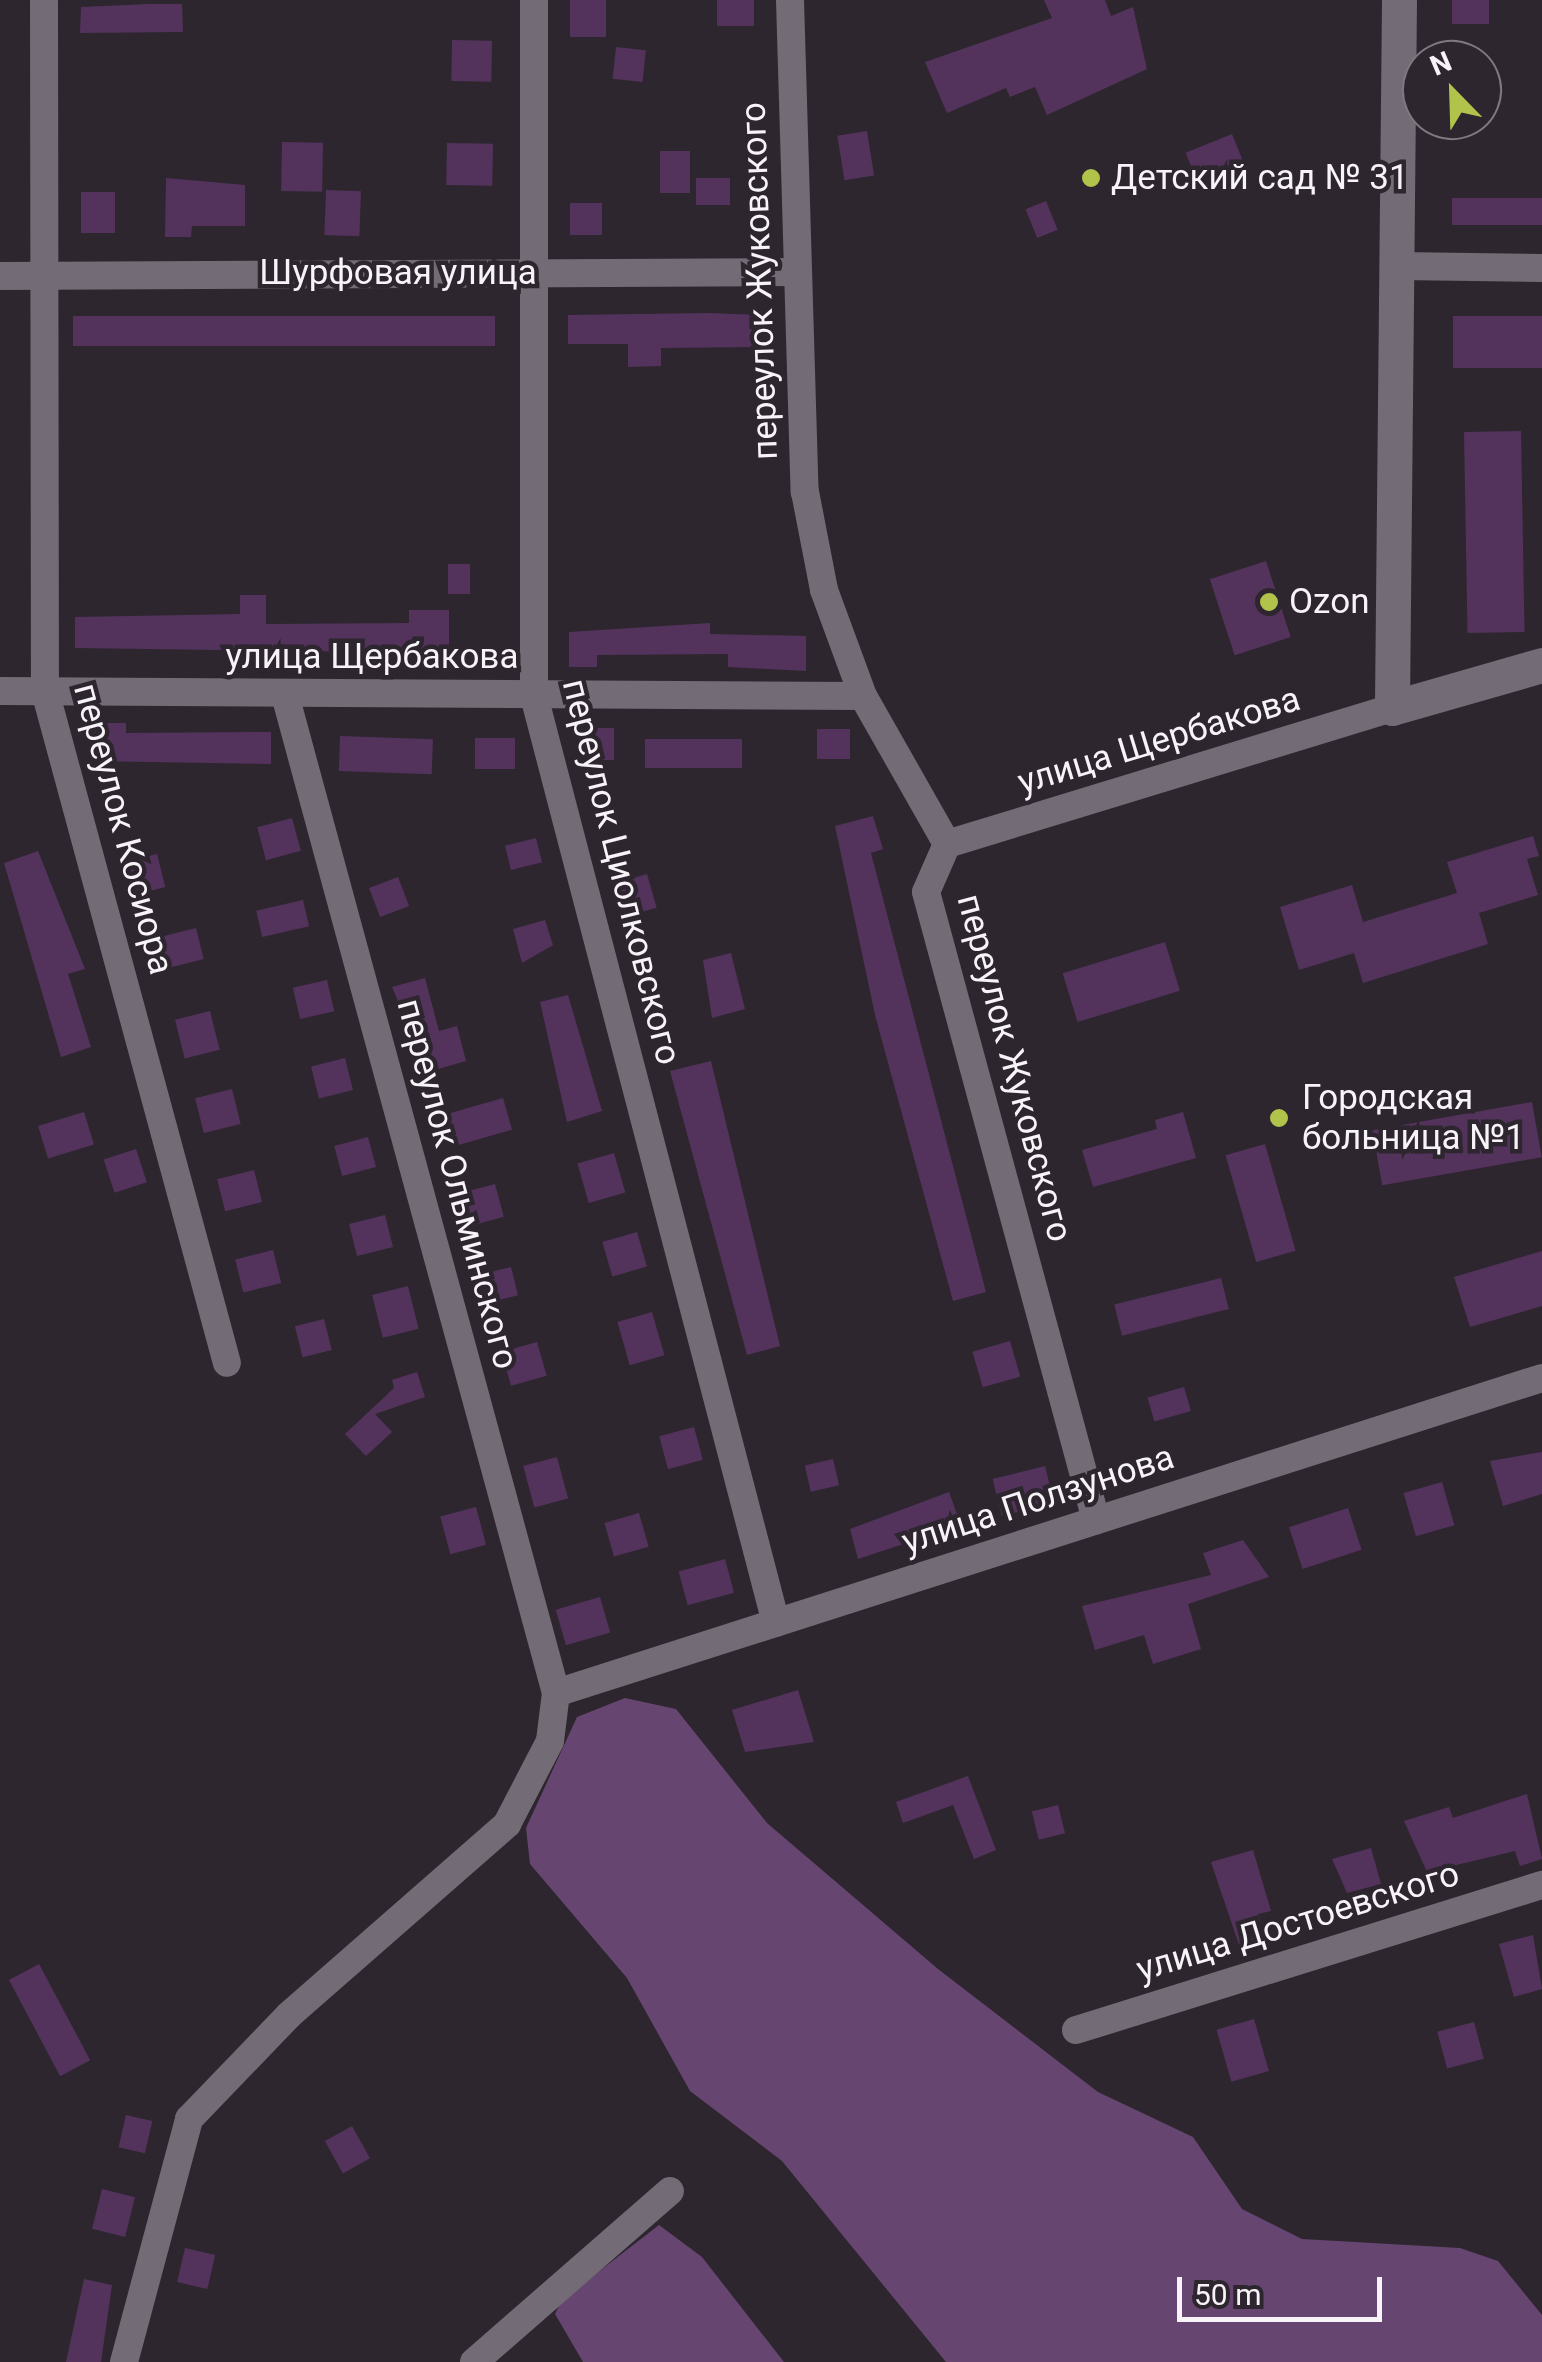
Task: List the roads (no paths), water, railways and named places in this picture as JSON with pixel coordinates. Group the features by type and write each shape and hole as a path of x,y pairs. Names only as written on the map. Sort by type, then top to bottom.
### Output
{"street":[{"name":"переулок Косиора","path":"44,0 45,691 227,1363"},
{"name":"переулок Циолковского","path":"534,0 534,696 776,1623"},
{"name":"переулок Жуковского","path":"790,0 804,492 824,590 863,696 947,844 926,892 1096,1520"},
{"path":"1399,0 1392,708 1542,666"},
{"path":"1399,266 1542,268"},
{"name":"Шурфовая улица","path":"0,276 796,272"},
{"name":"улица Щербакова","path":"0,691 863,696"},
{"name":"переулок Ольминского","path":"285,694 556,1694"},
{"name":"улица Щербакова","path":"947,844 1392,708"},
{"name":"улица Ползунова","path":"556,1694 1542,1378"},
{"path":"124,2362 189,2119 288,2015 507,1824 550,1741 556,1694"},
{"name":"улица Достоевского","path":"1076,2030 1542,1885"},
{"path":"474,2362 670,2190"}],"place":[{"name":"Детский сад № 31","path":"1091,178"},
{"name":"Ozon","path":"1269,602"},
{"name":"Городская больница №1","path":"1279,1118"}]}
